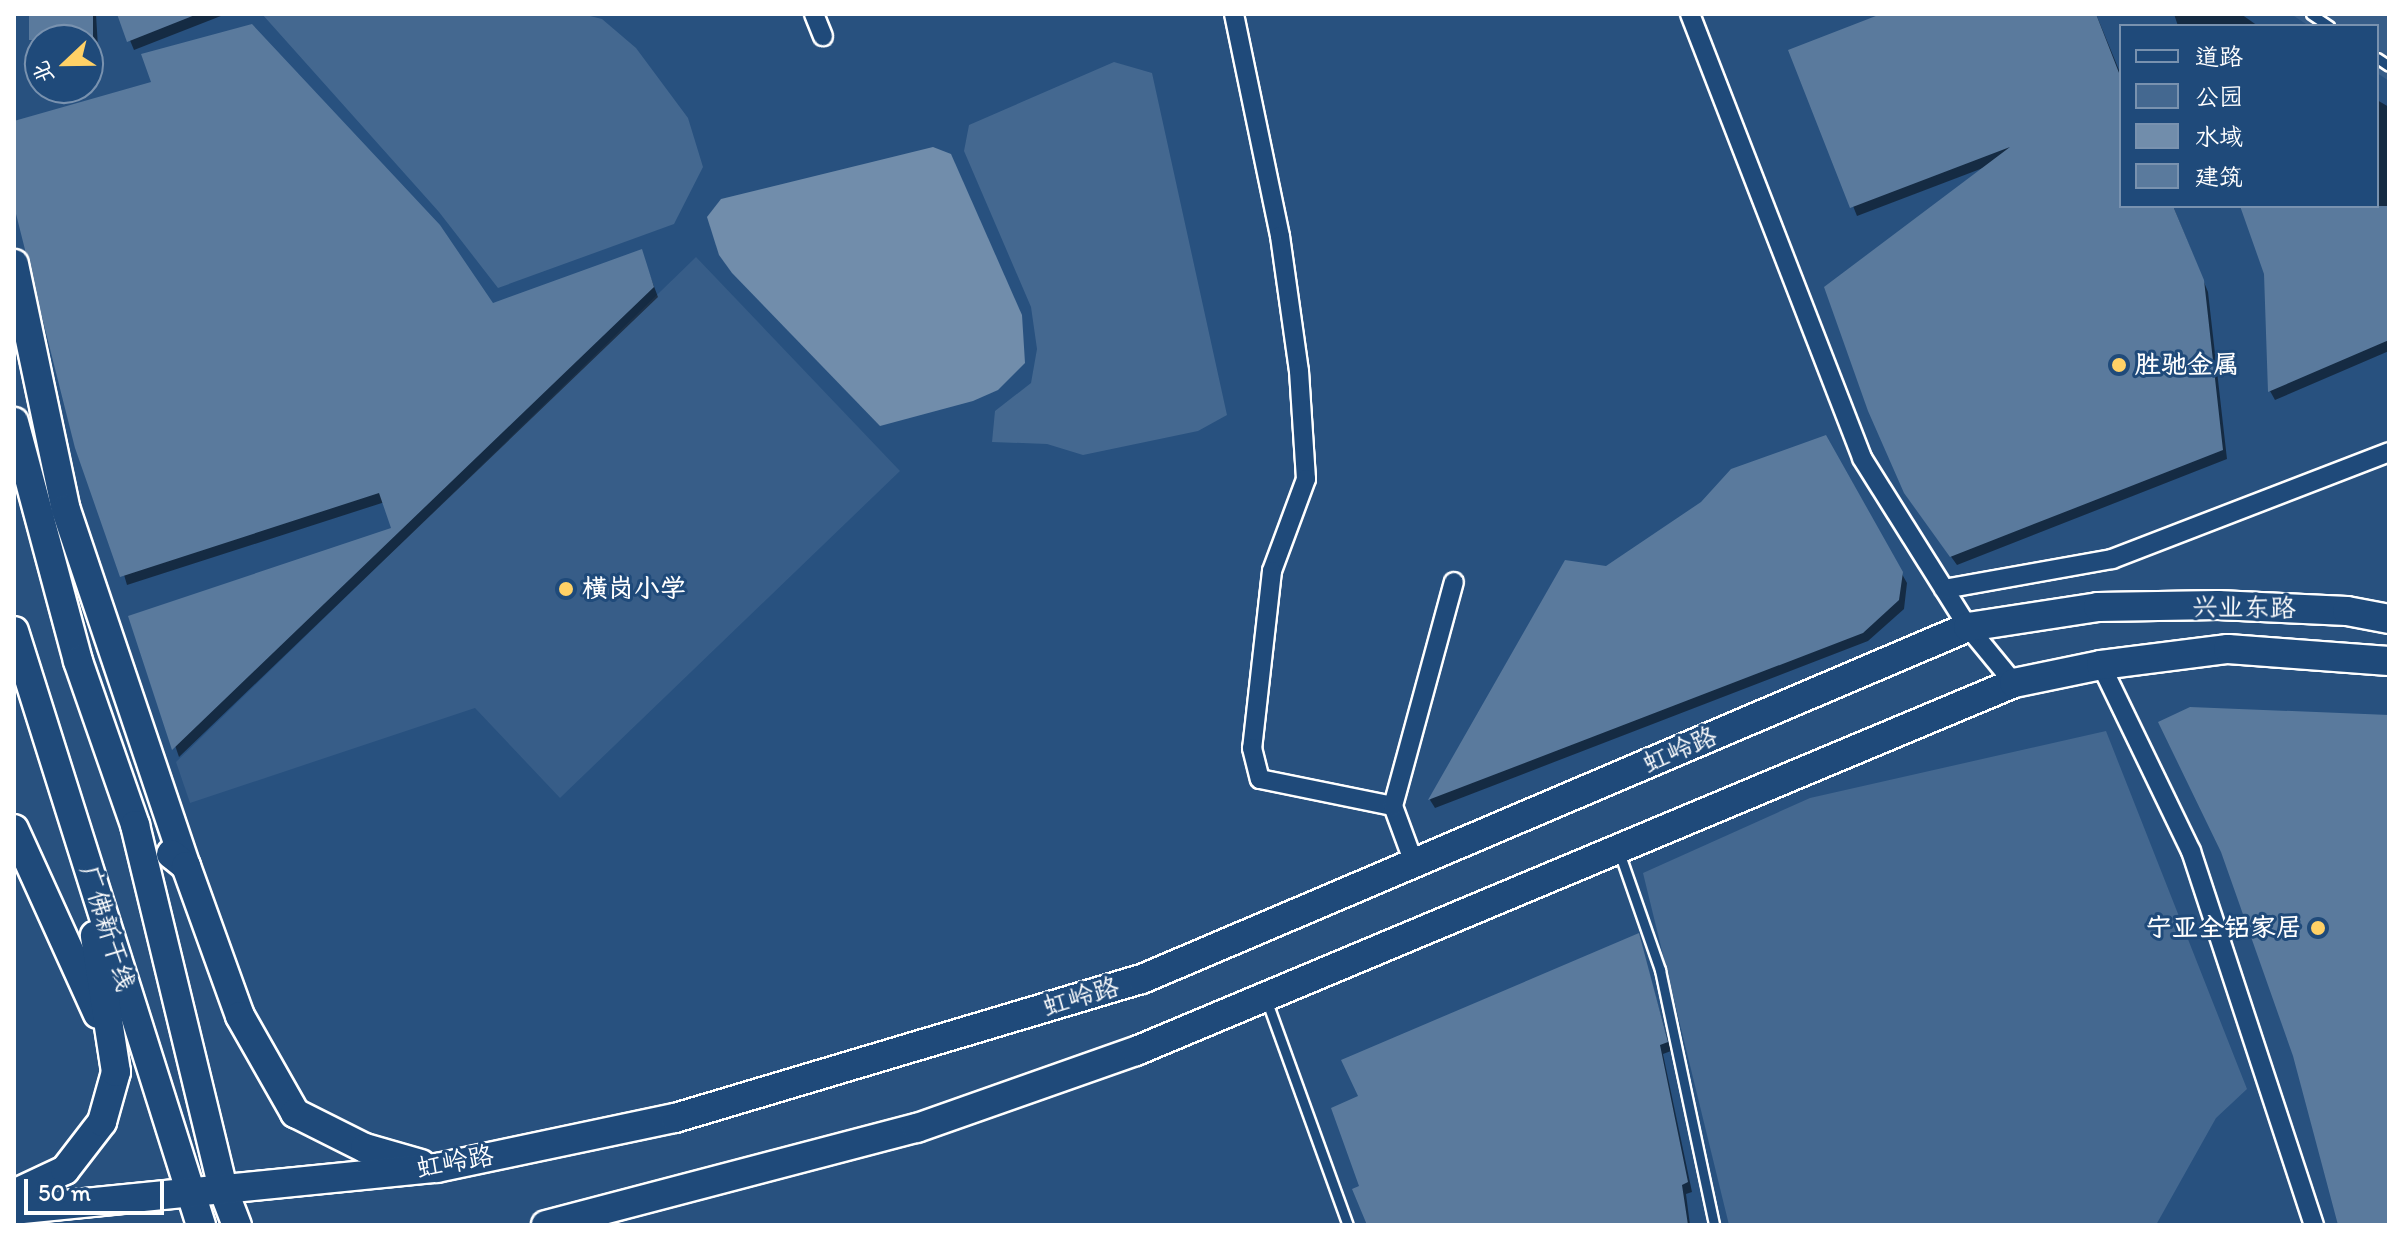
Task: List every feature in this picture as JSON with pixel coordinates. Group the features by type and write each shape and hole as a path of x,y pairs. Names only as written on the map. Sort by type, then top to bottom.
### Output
{"main road":[{"path":"14,264 66,510 240,1016 295,1113 365,1148 437,1168"},
{"path":"14,422 78,661 135,825 223,1189 237,1225"},
{"name":"虹岭路","path":"14,1210 437,1168 675,1118 1142,979 1968,627 2098,607"},
{"name":"兴业东路","path":"2098,607 2304,609 2389,619"},
{"name":"广佛新干线","path":"14,631 201,1225"},
{"name":"兴业东路","path":"2101,665 2228,649 2389,661"},
{"path":"546,1225 917,1128 1136,1051 2014,683 2101,665"},
{"path":"135,825 186,866"},
{"path":"14,829 112,1045"},
{"path":"14,1194 65,1170 102,1122 116,1072 81,844"}],"street":[{"path":"814,14 823,36"},
{"path":"1234,14 1280,236 1299,371 1306,479 1272,571 1252,748 1260,779 1393,806"},
{"path":"1690,14 1862,458 1968,627 2014,683"},
{"path":"1944,589 2112,559 2389,452"},
{"path":"1414,863 1393,806 1454,582"},
{"path":"2101,665 2191,851 2314,1225"}],"lane":[{"path":"1618,849 1660,970 1714,1225"},
{"path":"1265,997 1348,1225"}],"shaded area":[{"path":"2291,14 2389,14 2389,81 2379,74 2379,24 2306,24"},
{"name":"横岗小学","path":"696,257 900,471 560,798 475,708 190,803 176,762"}],"green space":[{"path":"262,14 582,14 602,19 636,48 688,118 703,167 674,224 498,288 439,212"},
{"path":"1114,62 1152,73 1227,415 1198,431 1083,455 1047,444 992,442 995,411 1031,383 1037,349 1031,307 964,151 969,125"},
{"path":"2106,731 2247,1089 2216,1118 2156,1225 1729,1225 1643,873 1810,798"}],"water":[{"path":"933,147 951,154 1022,315 1025,363 998,390 973,401 880,426 732,273 719,255 707,217 721,199"}],"building":[{"path":"29,14 93,14 93,24 29,24"},
{"path":"117,14 195,14 195,15 127,42"},
{"path":"1881,14 2096,14 2119,73 2119,208 2174,208 2204,280 2223,450 1950,557 1904,493 1868,411 1824,287 2010,147 1850,208 1788,50"},
{"path":"252,24 440,225 493,303 642,249 654,287 172,750 128,616 391,528 379,493 120,577 75,448 14,206 14,121 74,104 104,104 104,95 151,82 141,54"},
{"path":"2389,206 2389,340 2268,392 2264,274 2241,208"},
{"path":"1826,435 1903,572 1899,600 1863,633 1428,800 1565,560 1606,566 1701,502 1731,469"},
{"path":"2190,707 2389,715 2389,1225 2338,1225 2293,1056 2221,852 2158,722"},
{"path":"1639,933 1668,1042 1660,1045 1688,1182 1682,1185 1688,1225 1367,1225 1352,1189 1359,1186 1331,1108 1358,1096 1341,1060"}],"place":[{"name":"胜驰金属","path":"2119,365"},
{"name":"横岗小学","path":"566,589"},
{"name":"宁亚全铝家居","path":"2318,928"}]}
